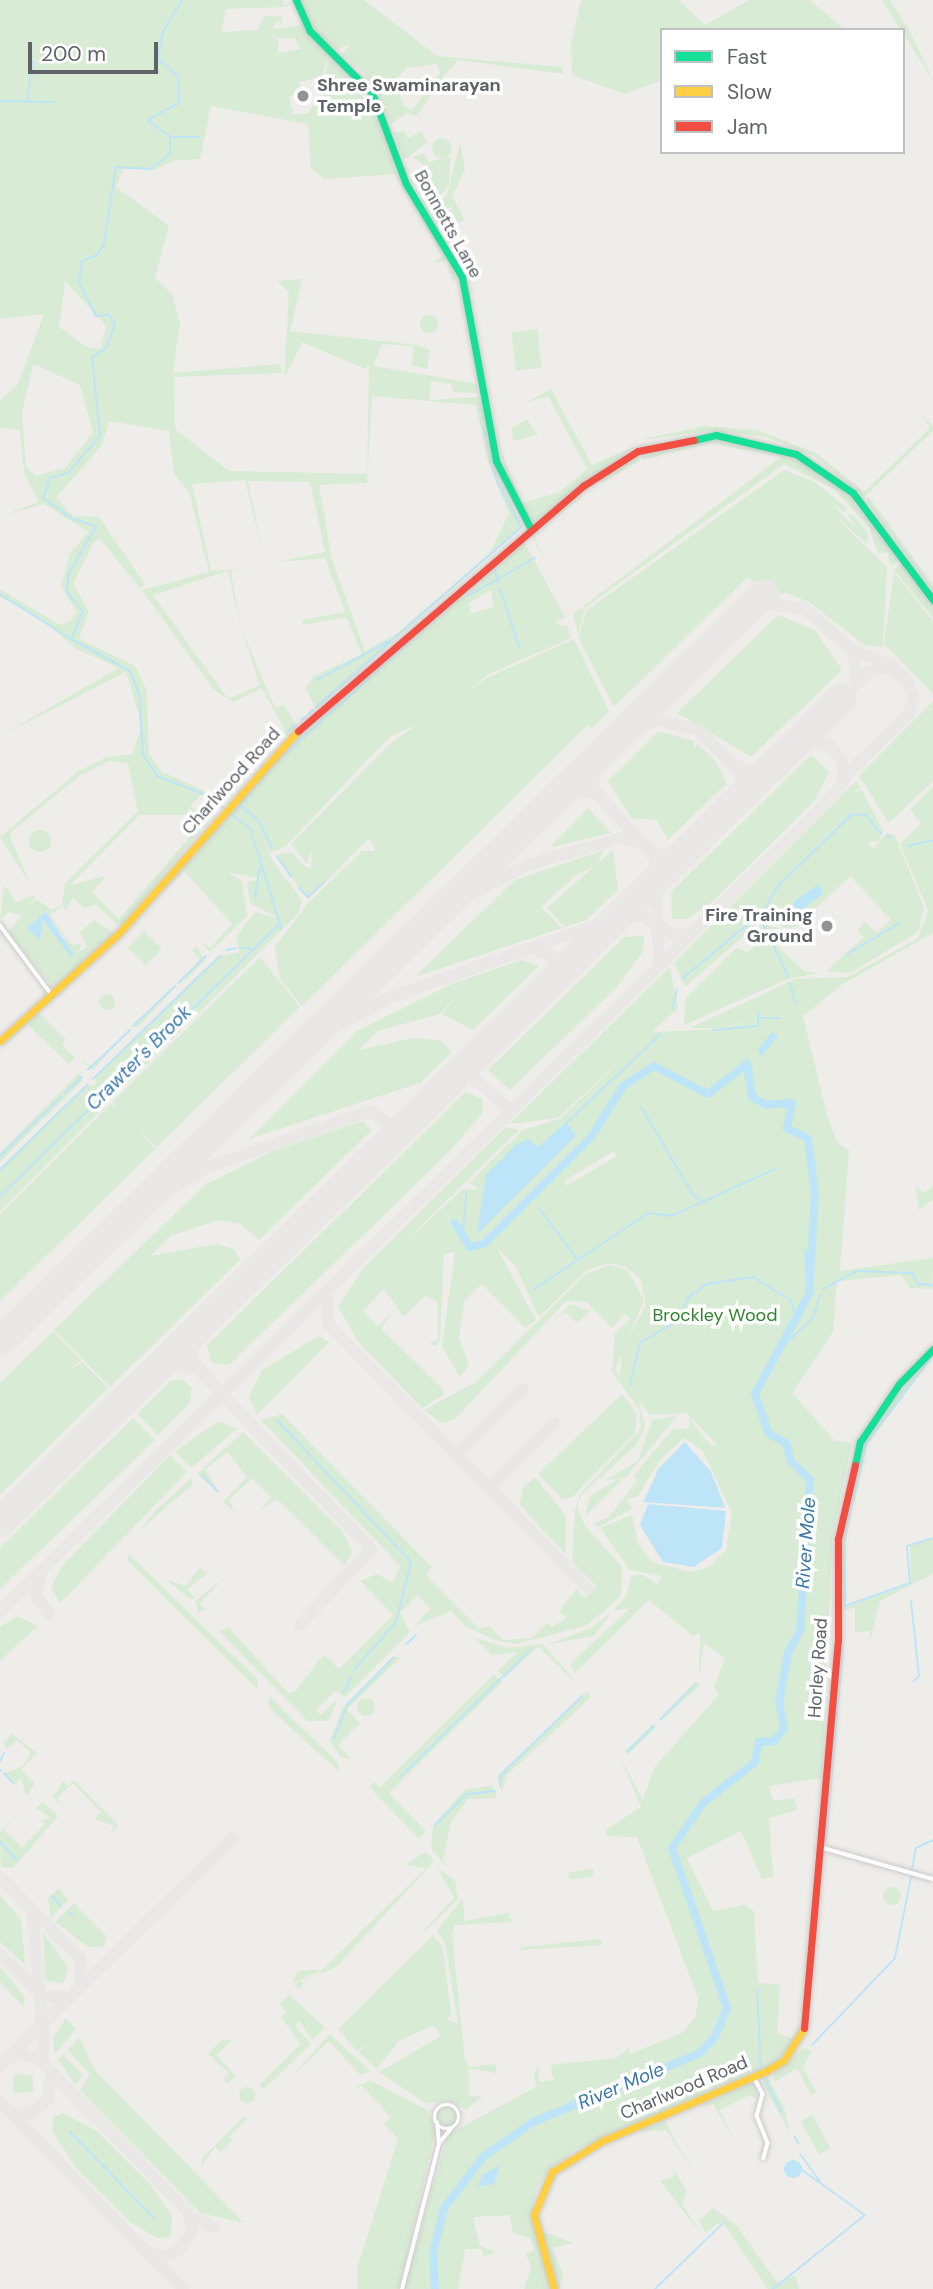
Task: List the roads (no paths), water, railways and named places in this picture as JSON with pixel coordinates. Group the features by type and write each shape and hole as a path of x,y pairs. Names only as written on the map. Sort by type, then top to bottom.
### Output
{"street":[{"name":"Bonnetts Lane","path":"296,0 310,31 372,93 406,184 462,276 496,461 516,510 531,529"},
{"name":"Charlwood Road","path":"0,1041 119,933 229,804 293,735 531,529 638,451 696,436 745,438 796,454 841,482 933,600"},
{"path":"0,925 52,995"},
{"name":"Horley Road","path":"817,1890 839,1633 837,1551 852,1469 872,1422 933,1349"},
{"path":"820,1847 933,1879"},
{"name":"Charlwood Road","path":"554,2289 534,2215 552,2172 600,2141 754,2077 784,2060 803,2035 817,1890"},
{"path":"754,2077 763,2094 757,2116 768,2143 764,2158"},
{"path":"401,2289 439,2144 437,2110 449,2105 458,2114 454,2126 439,2144"},
{"path":"436,2123 454,2126"}],"water":[{"path":"819,884 823,894 795,914 794,901"},
{"path":"46,912 74,955 108,936 71,957 43,920 40,940 26,928"},
{"path":"772,1032 778,1036 762,1056 758,1050"},
{"path":"566,1122 576,1136 477,1234 486,1175 517,1144 529,1139 538,1147"},
{"path":"685,1442 711,1472 725,1508 643,1502 659,1468"},
{"path":"648,1504 726,1511 722,1548 694,1567 663,1562 640,1525"},
{"path":"793,2160 799,2163 802,2169 799,2175 793,2178 787,2175 784,2169 787,2163"},
{"path":"501,2165 494,2184 478,2187 482,2175"}],"waterway":[{"name":"River Mole","path":"182,0 163,32 158,58 178,77 179,103 147,120 170,137 170,154 151,169 116,167 104,244 97,255 82,261 79,283 96,316 109,315 115,324 106,348 92,357 100,436 68,473 50,478 43,498 73,519 96,526 68,575 67,593 83,611 71,639 130,671 139,693 143,755 157,776 206,795 250,828 281,928"},
{"path":"27,102 33,61"},
{"path":"0,101 52,102"},
{"path":"170,137 199,137"},
{"path":"483,427 497,482 521,527"},
{"path":"316,707 520,528"},
{"path":"494,568 524,542"},
{"path":"468,596 535,558"},
{"path":"284,749 494,568 499,583"},
{"path":"500,589 519,647"},
{"path":"0,594 71,639"},
{"path":"234,812 272,766 434,620"},
{"path":"317,680 389,641"},
{"path":"308,715 313,710"},
{"path":"301,720 305,717"},
{"path":"288,731 296,725"},
{"path":"242,807 258,820 272,848"},
{"path":"760,917 778,886 852,814 866,815 881,834"},
{"path":"887,836 892,838"},
{"path":"908,846 933,840"},
{"path":"277,857 291,876"},
{"path":"255,897 260,867"},
{"path":"299,888 308,897 323,883"},
{"path":"683,978 759,915"},
{"path":"847,954 900,923"},
{"path":"763,924 788,976"},
{"name":"Crawter's Brook","path":"0,1196 279,925"},
{"path":"226,950 236,948"},
{"path":"242,948 251,949"},
{"path":"178,983 206,956"},
{"path":"93,1079 220,956"},
{"path":"790,983 795,1003"},
{"path":"133,1026 175,986"},
{"path":"673,1008 677,989"},
{"path":"758,1012 758,1025"},
{"path":"759,1018 767,1018"},
{"path":"769,1018 779,1018"},
{"path":"713,1030 757,1026"},
{"path":"88,1070 130,1030"},
{"path":"567,1122 660,1035"},
{"name":"River Mole","path":"435,2289 433,2254 444,2208 483,2157 533,2122 700,2053 715,2037 727,2008 672,1848 703,1803 755,1762 759,1742 774,1741 784,1728 779,1702 788,1653 800,1630 810,1480 791,1461 786,1443 769,1434 755,1394 809,1294 815,1193 808,1139 787,1128 792,1103 766,1105 752,1097 747,1064 708,1094 654,1066 623,1086 592,1136 485,1243 470,1247 455,1223"},
{"path":"64,1094 82,1077"},
{"path":"0,1170 88,1084"},
{"path":"0,1156 61,1097"},
{"path":"641,1107 693,1195 704,1202"},
{"path":"534,1289 648,1213 671,1216 775,1169"},
{"path":"463,1231 466,1194"},
{"path":"539,1208 577,1259"},
{"name":"River Mole","path":"808,1253 810,1283"},
{"path":"823,1289 857,1271 912,1273 918,1284 933,1285"},
{"path":"630,1385 640,1343 679,1320 689,1297 707,1284 753,1277 790,1300 798,1321"},
{"path":"787,1342 813,1318 820,1295"},
{"path":"933,1355 866,1444 843,1540 845,1606 910,1583 907,1546 933,1538"},
{"path":"277,1420 411,1562 396,1622 354,1670"},
{"path":"203,1476 217,1491"},
{"path":"911,1601 919,1676 913,1682"},
{"path":"407,1644 416,1635"},
{"path":"826,1841 843,1647"},
{"path":"400,1777 530,1650"},
{"path":"334,1738 347,1705 394,1657"},
{"path":"343,1693 351,1677"},
{"path":"661,1719 696,1684"},
{"path":"500,1785 501,1775 582,1696"},
{"path":"628,1751 654,1726"},
{"path":"0,1761 4,1753"},
{"path":"4,1773 12,1782"},
{"path":"435,1825 467,1794 495,1791"},
{"path":"912,1870 916,1848 933,1840"},
{"path":"0,1842 17,1860"},
{"path":"812,2045 895,1958 911,1877"},
{"path":"52,1896 61,1906"},
{"path":"68,1912 73,1916"},
{"path":"757,1990 761,2068"},
{"path":"764,2077 782,2113"},
{"path":"70,2132 154,2218"},
{"path":"794,2136 799,2144"},
{"path":"800,2154 820,2182"},
{"path":"773,2289 865,2215 802,2170"},
{"path":"655,2289 723,2223"}],"place":[{"name":"Shree Swaminarayan Temple","path":"303,96"},
{"name":"Fire Training Ground","path":"827,926"}],"park label":[{"name":"Brockley Wood","path":"715,1315"}]}
